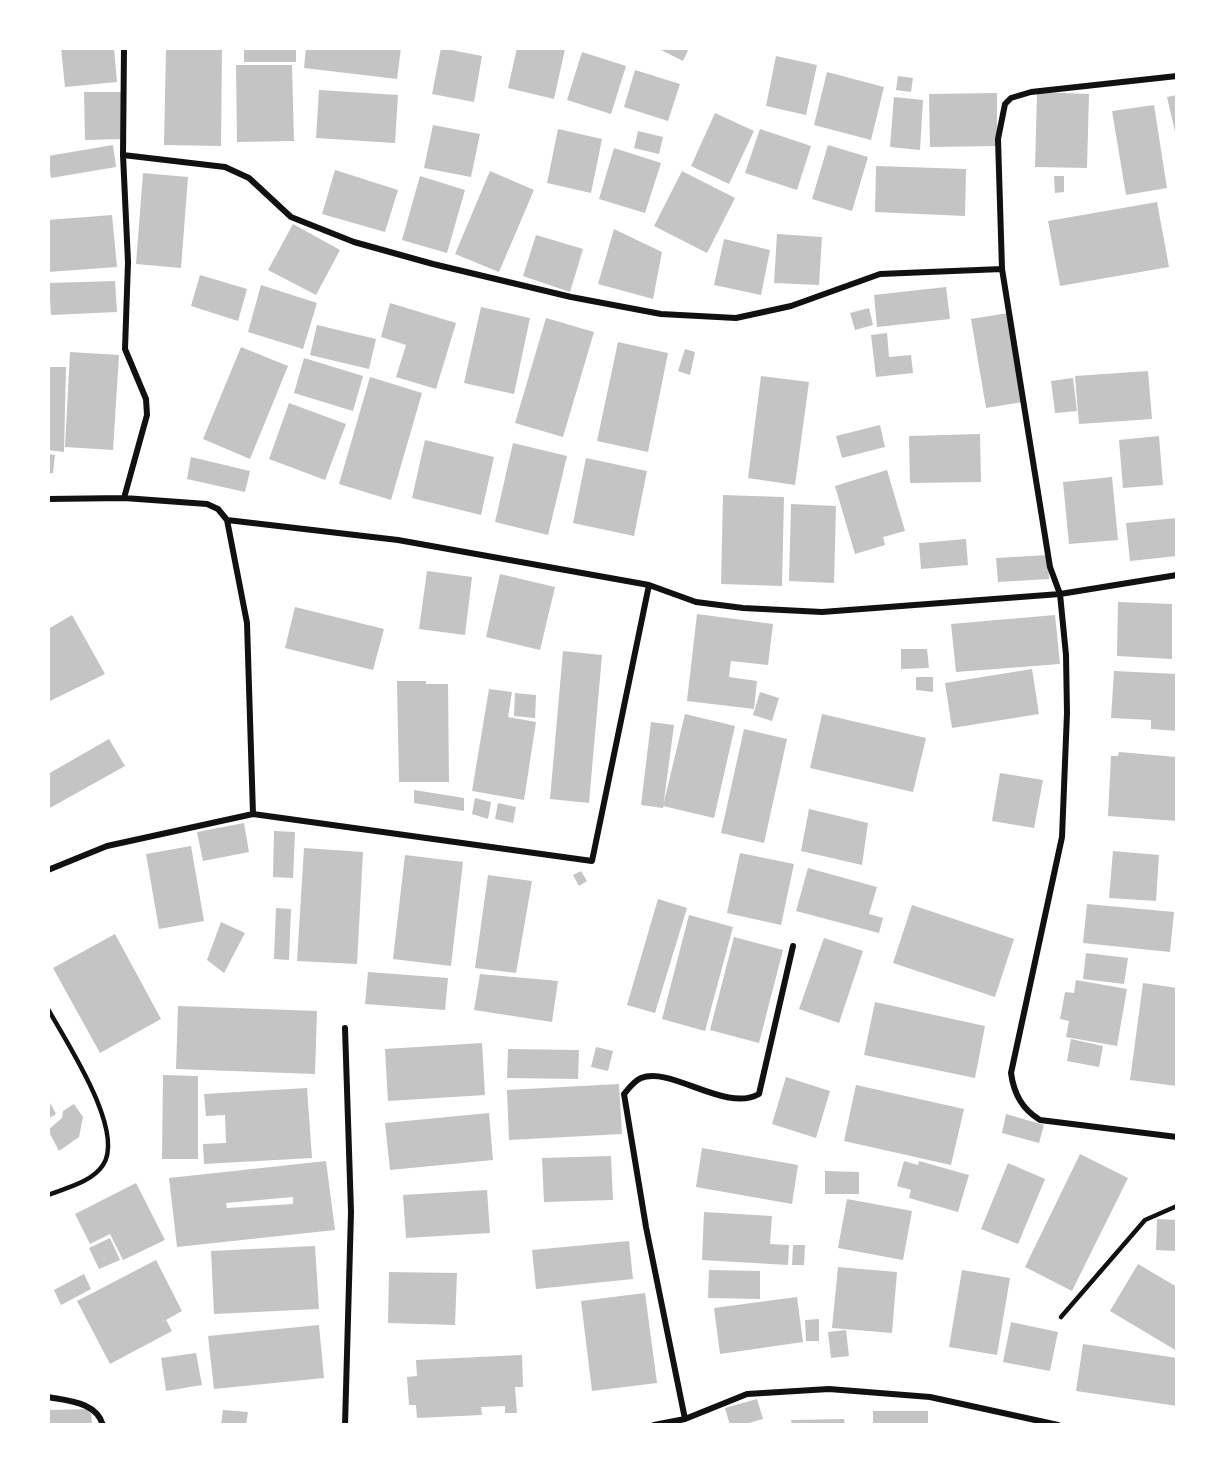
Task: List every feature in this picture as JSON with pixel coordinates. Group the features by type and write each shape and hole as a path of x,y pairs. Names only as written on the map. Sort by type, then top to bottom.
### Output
{"street":[{"path":"124,48 123,154 128,262 125,349 146,399 147,415 124,498"},
{"path":"1177,76 1031,92 1011,98 1005,104 998,140 1002,269 1050,567 1060,594 1066,655 1067,713 1062,837 1011,1073 1013,1089 1030,1114 1040,1120 1177,1137"},
{"path":"123,154 225,167 249,178 291,217 354,242 479,275 661,314 736,318 790,306 880,274 1002,269"},
{"path":"48,499 124,498 207,504 218,509 227,520 247,623 253,814"},
{"path":"227,520 398,540 649,585 696,602 743,608 822,612 1060,594 1177,575"},
{"path":"48,870 107,846 253,814 592,861 649,585"},
{"path":"685,1419 646,1227 624,1094 642,1077 657,1075 686,1086 737,1098 751,1099 759,1094 794,946"},
{"path":"345,1028 351,1212 345,1425"},
{"path":"654,1425 685,1419 747,1394 830,1389 930,1397 1058,1425"},
{"path":"48,1398 73,1401 94,1409 103,1425"}],"lane":[{"path":"48,1009 93,1092 108,1135 105,1162 98,1171 80,1182 48,1195"},
{"path":"1061,1317 1145,1220 1177,1206"}],"building":[{"path":"61,48 114,48 117,82 65,87"},
{"path":"166,48 222,48 221,146 164,145"},
{"path":"244,48 296,48 296,62 244,62"},
{"path":"306,48 401,48 397,79 304,68"},
{"path":"441,48 482,56 474,102 432,94"},
{"path":"517,48 565,49 554,99 508,88"},
{"path":"657,48 689,48 683,61"},
{"path":"582,52 626,66 611,114 567,100"},
{"path":"776,56 817,65 806,115 766,106"},
{"path":"236,65 292,65 294,141 237,142"},
{"path":"635,70 680,84 668,121 624,107"},
{"path":"827,72 884,87 871,140 814,125"},
{"path":"898,76 913,78 911,92 896,90"},
{"path":"319,90 398,95 395,143 316,138"},
{"path":"84,92 122,92 123,139 85,140"},
{"path":"1037,92 1089,94 1087,168 1035,167"},
{"path":"997,93 997,146 930,147 929,94"},
{"path":"1177,95 1177,136 1176,136 1167,97"},
{"path":"894,97 923,100 920,150 890,147"},
{"path":"1154,105 1167,188 1126,195 1112,111"},
{"path":"715,113 754,131 729,184 691,166"},
{"path":"433,125 480,134 471,177 424,168"},
{"path":"558,129 602,139 591,193 547,183"},
{"path":"760,129 811,146 797,190 745,173"},
{"path":"638,131 663,137 659,154 634,148"},
{"path":"113,145 116,167 51,178 48,156"},
{"path":"828,145 868,157 852,211 812,199"},
{"path":"614,148 661,163 645,213 599,199"},
{"path":"876,166 966,169 965,216 875,212"},
{"path":"335,170 398,190 385,232 322,214"},
{"path":"490,171 534,190 499,272 455,254"},
{"path":"682,171 735,198 707,253 654,226"},
{"path":"143,173 188,177 181,268 136,264"},
{"path":"420,176 465,190 447,253 402,240"},
{"path":"1054,176 1064,176 1064,192 1055,193"},
{"path":"1157,202 1169,267 1060,286 1048,221"},
{"path":"112,215 117,267 48,272 48,220"},
{"path":"293,224 340,250 316,295 268,270"},
{"path":"614,229 662,252 653,299 598,284"},
{"path":"777,234 822,237 819,285 774,283"},
{"path":"536,235 583,249 570,292 523,276"},
{"path":"724,239 770,250 761,295 714,285"},
{"path":"200,275 247,289 238,321 191,306"},
{"path":"115,281 117,312 51,315 49,283"},
{"path":"261,285 317,303 303,349 248,332"},
{"path":"946,287 950,319 877,327 874,295"},
{"path":"390,303 456,323 436,389 396,377 406,345 381,337"},
{"path":"481,307 530,318 514,394 464,383"},
{"path":"869,308 873,325 855,330 850,313"},
{"path":"1008,313 1023,402 986,408 971,319"},
{"path":"546,318 594,332 563,437 515,423"},
{"path":"317,325 376,339 369,369 310,355"},
{"path":"887,333 889,357 911,355 913,373 876,377 871,335"},
{"path":"618,342 668,353 648,452 597,441"},
{"path":"241,347 288,366 250,459 203,439"},
{"path":"685,349 695,352 690,375 678,371"},
{"path":"70,352 119,355 113,450 65,447"},
{"path":"304,358 363,376 353,411 294,393"},
{"path":"48,367 66,367 64,452 48,450"},
{"path":"1148,371 1152,419 1079,424 1075,376"},
{"path":"761,376 809,382 795,485 748,478"},
{"path":"370,377 422,393 391,500 339,484"},
{"path":"1073,378 1077,411 1055,413 1051,381"},
{"path":"289,403 346,424 325,480 269,459"},
{"path":"880,425 885,447 842,458 836,436"},
{"path":"980,434 981,482 910,483 909,436"},
{"path":"1159,436 1163,485 1123,488 1119,440"},
{"path":"425,440 494,457 481,515 412,498"},
{"path":"513,443 567,456 548,535 495,522"},
{"path":"48,454 55,455 53,473 48,474"},
{"path":"191,457 250,471 245,492 187,479"},
{"path":"586,458 647,471 634,536 573,523"},
{"path":"887,470 905,531 883,537 885,545 855,554 835,486"},
{"path":"1112,477 1118,540 1069,544 1063,482"},
{"path":"723,495 784,497 782,586 721,584"},
{"path":"791,504 836,506 834,583 789,581"},
{"path":"1177,518 1177,556 1130,561 1126,523"},
{"path":"966,539 968,565 921,569 919,543"},
{"path":"1048,555 1049,579 998,582 996,558"},
{"path":"427,571 472,577 465,635 419,629"},
{"path":"500,574 555,587 540,650 486,637"},
{"path":"1118,602 1172,604 1172,659 1117,656"},
{"path":"295,607 384,629 373,670 285,648"},
{"path":"697,614 773,624 768,665 731,661 729,677 757,681 754,709 687,701"},
{"path":"72,615 105,674 48,702 48,629"},
{"path":"1055,615 1060,664 956,672 951,624"},
{"path":"901,649 927,649 929,668 901,669"},
{"path":"563,651 602,655 589,803 550,799"},
{"path":"1032,669 1039,714 952,728 945,683"},
{"path":"1114,671 1177,674 1177,731 1151,729 1151,720 1111,718"},
{"path":"916,677 933,677 933,692 916,690"},
{"path":"397,681 448,684 449,782 399,782"},
{"path":"489,689 512,692 508,717 536,722 524,800 472,791"},
{"path":"760,692 779,698 772,721 753,715"},
{"path":"515,693 536,695 535,718 514,716"},
{"path":"685,714 735,726 714,818 663,806"},
{"path":"822,714 926,738 913,792 810,768"},
{"path":"651,722 674,725 663,808 641,805"},
{"path":"744,729 787,739 764,843 721,833"},
{"path":"109,739 125,766 48,809 48,774"},
{"path":"1119,752 1177,757 1177,821 1108,816 1111,756 1118,756"},
{"path":"1000,773 1043,780 1034,828 992,821"},
{"path":"414,790 464,798 464,811 414,803"},
{"path":"475,798 491,802 488,819 472,814"},
{"path":"498,803 516,807 513,823 495,819"},
{"path":"809,809 868,823 862,865 801,851"},
{"path":"244,823 249,852 203,861 197,832"},
{"path":"274,831 295,832 293,878 273,877"},
{"path":"191,846 204,921 159,929 146,854"},
{"path":"304,848 363,852 357,964 297,961"},
{"path":"1113,851 1159,855 1156,901 1109,898"},
{"path":"740,853 794,864 781,925 727,913"},
{"path":"405,855 463,862 451,966 393,959"},
{"path":"808,868 877,887 869,914 883,918 879,933 796,911"},
{"path":"581,871 587,881 579,886 573,875"},
{"path":"488,875 532,881 516,973 475,968"},
{"path":"658,899 687,908 655,1013 627,1005"},
{"path":"1087,904 1174,912 1170,952 1083,943"},
{"path":"912,905 1014,939 995,997 893,963"},
{"path":"276,908 291,909 289,960 274,959"},
{"path":"689,915 733,927 705,1031 662,1019"},
{"path":"221,922 245,933 224,973 207,960"},
{"path":"115,934 161,1019 100,1053 53,968"},
{"path":"734,937 783,950 759,1043 710,1030"},
{"path":"824,938 863,951 839,1023 799,1009"},
{"path":"1086,953 1128,958 1124,984 1083,979"},
{"path":"368,972 448,978 445,1010 365,1004"},
{"path":"480,974 558,981 552,1022 474,1010"},
{"path":"1076,980 1127,989 1117,1046 1066,1037 1069,1021 1060,1019 1065,992 1074,993"},
{"path":"1143,983 1177,988 1177,1086 1130,1080"},
{"path":"875,1002 985,1026 975,1078 864,1055"},
{"path":"178,1006 317,1011 315,1074 176,1069"},
{"path":"1071,1039 1103,1046 1099,1067 1067,1061"},
{"path":"482,1043 485,1095 388,1101 385,1049"},
{"path":"596,1047 613,1051 608,1071 591,1067"},
{"path":"508,1049 579,1050 578,1079 507,1078"},
{"path":"163,1075 198,1076 198,1159 162,1159"},
{"path":"786,1077 830,1091 816,1138 772,1124"},
{"path":"619,1084 622,1134 509,1140 507,1090"},
{"path":"856,1085 964,1109 951,1165 844,1141"},
{"path":"307,1088 312,1158 204,1164 203,1144 226,1143 225,1115 206,1116 204,1094"},
{"path":"48,1099 56,1114 48,1119"},
{"path":"74,1104 83,1117 79,1137 59,1151 48,1130 62,1118 63,1111"},
{"path":"489,1113 493,1160 390,1170 385,1123"},
{"path":"1006,1114 1044,1125 1039,1143 1002,1133"},
{"path":"702,1148 798,1165 792,1204 696,1187"},
{"path":"1080,1154 1128,1178 1072,1291 1025,1267"},
{"path":"611,1156 613,1200 544,1202 542,1158"},
{"path":"326,1161 335,1230 177,1247 169,1178","holes":["293,1197 293,1204 227,1208 226,1203"]},
{"path":"904,1161 918,1165 919,1161 969,1175 958,1212 909,1198 911,1190 897,1186"},
{"path":"1008,1163 1045,1179 1018,1244 981,1229"},
{"path":"825,1171 859,1172 859,1194 825,1194"},
{"path":"136,1183 165,1240 123,1260 110,1234 90,1244 75,1214"},
{"path":"487,1190 490,1233 406,1238 403,1195"},
{"path":"847,1199 912,1211 903,1260 838,1248"},
{"path":"704,1212 772,1216 770,1244 789,1245 788,1265 702,1260"},
{"path":"1157,1219 1177,1220 1177,1251 1156,1250"},
{"path":"110,1238 120,1260 99,1269 89,1248"},
{"path":"629,1241 633,1279 536,1289 532,1250"},
{"path":"793,1245 805,1245 804,1265 792,1265"},
{"path":"315,1246 319,1309 214,1314 211,1251"},
{"path":"156,1260 182,1311 166,1320 172,1331 110,1364 77,1301"},
{"path":"1138,1264 1177,1287 1177,1351 1110,1311"},
{"path":"838,1267 897,1272 892,1333 832,1328"},
{"path":"709,1270 760,1271 760,1299 708,1298"},
{"path":"962,1270 1010,1278 997,1355 949,1347"},
{"path":"389,1272 457,1273 455,1325 388,1323"},
{"path":"84,1274 91,1289 61,1305 54,1290"},
{"path":"645,1293 657,1383 592,1391 581,1301"},
{"path":"797,1297 803,1342 720,1354 714,1308"},
{"path":"819,1319 819,1341 806,1341 805,1320"},
{"path":"1011,1322 1058,1332 1050,1371 1003,1362"},
{"path":"319,1325 324,1378 214,1389 208,1336"},
{"path":"846,1330 849,1356 831,1358 828,1332"},
{"path":"1083,1344 1177,1358 1177,1406 1076,1391"},
{"path":"196,1353 202,1385 166,1391 161,1358"},
{"path":"522,1355 523,1387 515,1387 517,1413 505,1413 505,1406 481,1407 482,1415 417,1418 416,1405 409,1405 407,1377 417,1376 416,1360"},
{"path":"757,1399 763,1419 742,1425 730,1425 725,1408"},
{"path":"91,1409 92,1425 48,1425 48,1410"},
{"path":"223,1410 248,1412 246,1425 221,1425"},
{"path":"873,1411 928,1411 928,1425 873,1425"},
{"path":"844,1419 845,1425 792,1425 791,1420"}]}
